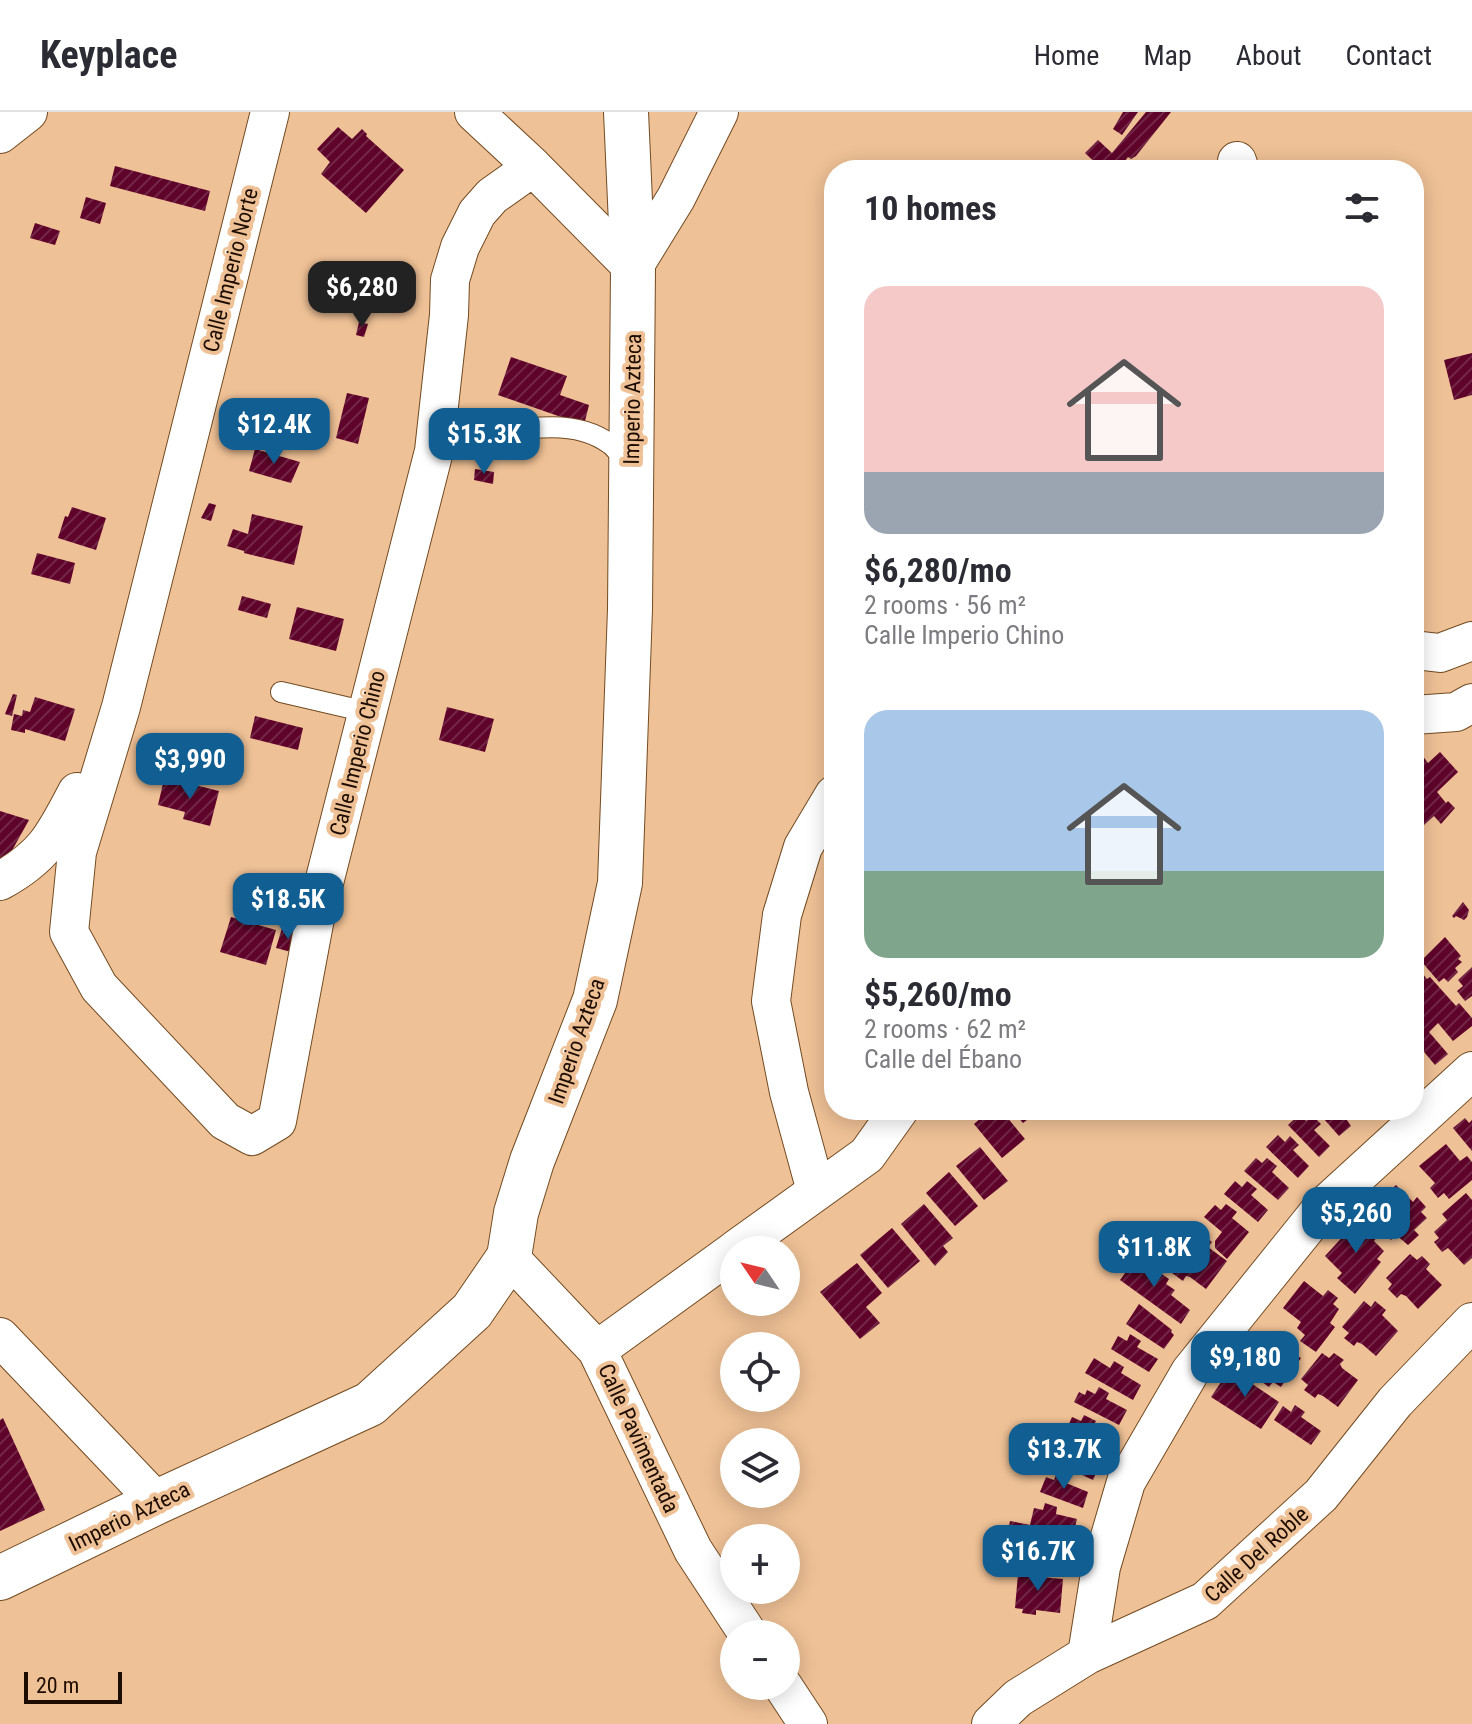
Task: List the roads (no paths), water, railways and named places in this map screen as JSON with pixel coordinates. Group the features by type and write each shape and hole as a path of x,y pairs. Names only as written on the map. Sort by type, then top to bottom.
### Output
{"street":[{"path":"0,134 28,112"},
{"name":"Calle Imperio Norte","path":"121,707 270,112"},
{"path":"474,112 633,268 676,198 719,112"},
{"name":"Imperio Azteca","path":"0,1578 370,1404 472,1311 509,1257 516,1213 532,1161 595,1000 620,883 630,609 633,268 626,112"},
{"name":"Calle Imperio Chino","path":"121,707 77,852 69,932 99,987 225,1121 252,1136 277,1121 315,918 434,451 450,280 460,247 477,213 492,196 533,167"},
{"path":"1424,651 1440,653 1472,641"},
{"path":"1424,714 1456,712 1472,703"},
{"path":"0,881 27,866 54,836 121,707"},
{"path":"816,1191 789,1092 771,1001 782,915 803,847 824,812"},
{"path":"1424,1115 1472,1071"},
{"path":"754,1236 867,1155 892,1120"},
{"path":"1087,1655 1101,1567 1126,1482 1190,1372 1322,1208 1418,1120"},
{"name":"Calle Pavimentada","path":"509,1257 597,1350 693,1550 739,1620"},
{"path":"597,1350 720,1261"},
{"name":"Calle Del Roble","path":"991,1724 1018,1698 1087,1655 1205,1601 1321,1495 1395,1402 1472,1322"},
{"path":"0,1337 157,1502"},
{"path":"792,1700 808,1724"}],"lane":[{"path":"434,451 541,426 578,427 611,444 631,470"},
{"path":"281,692 367,712"}]}
